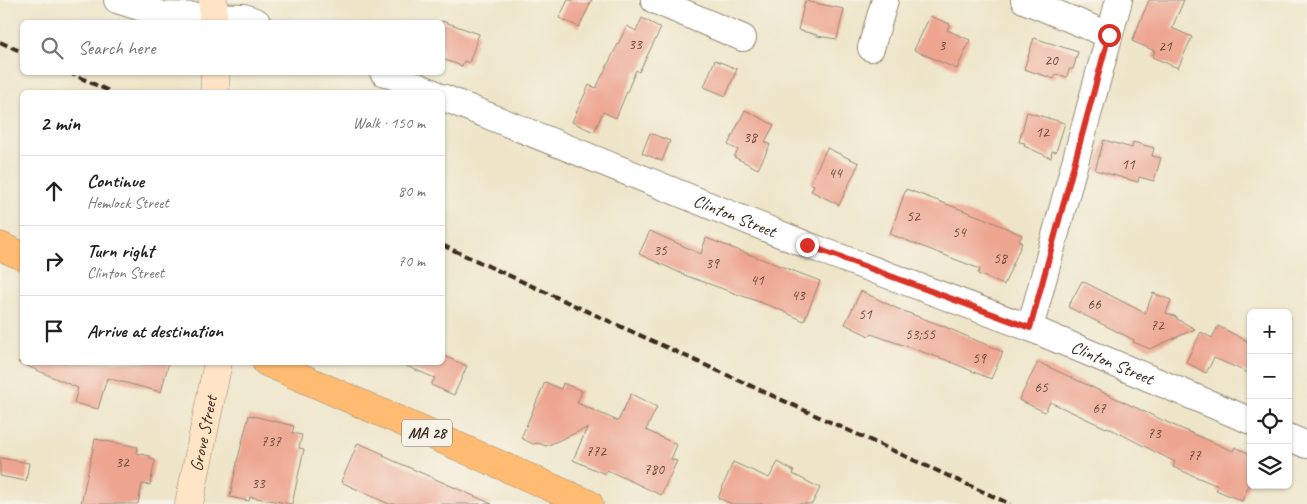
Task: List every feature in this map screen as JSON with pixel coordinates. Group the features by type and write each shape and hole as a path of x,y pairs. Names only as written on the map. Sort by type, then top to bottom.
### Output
{"main road":[{"path":"215,75 215,90"},
{"path":"0,246 20,255"},
{"name":"Grove Street","path":"189,504 217,365"},
{"name":"MA 28","path":"272,365 562,499 589,504"}],"street":[{"path":"117,0 163,15 213,13 250,20"},
{"path":"654,0 743,38"},
{"path":"871,48 885,0"},
{"path":"1024,0 1109,35"},
{"path":"1030,328 1119,0"},
{"path":"390,75 427,90"},
{"name":"Clinton Street","path":"445,98 807,245 1030,328 1247,419"},
{"path":"1292,439 1307,445"}],"building":[{"path":"568,0 592,0 579,27 559,18"},
{"path":"1149,0 1184,0 1172,28 1192,37 1178,68 1152,57 1155,51 1132,41"},
{"path":"805,1 844,9 837,39 817,36 798,30"},
{"path":"930,16 950,24 947,30 970,40 957,69 914,50"},
{"path":"642,18 661,28 639,72 636,70 616,118 603,112 594,132 572,122 589,85 596,88 627,26 636,31"},
{"path":"445,22 479,34 469,63 464,61 462,66 445,60"},
{"path":"1034,38 1078,52 1073,69 1069,69 1067,77 1056,74 1054,79 1024,69"},
{"path":"715,60 737,69 726,96 704,87"},
{"path":"745,110 774,125 765,142 770,145 758,169 734,157 738,150 728,145"},
{"path":"1027,112 1065,123 1056,152 1052,151 1051,158 1024,146 1025,143 1019,142"},
{"path":"650,133 670,141 662,161 642,153"},
{"path":"1104,140 1132,148 1133,142 1154,148 1152,156 1161,158 1154,181 1139,177 1138,182 1095,170"},
{"path":"827,148 859,163 839,205 811,191 814,185 810,183"},
{"path":"906,189 981,217 1022,235 1019,241 1022,243 1004,285 978,274 980,269 890,234"},
{"path":"650,231 701,254 706,238 820,281 804,321 776,308 687,276 639,254"},
{"path":"1082,281 1145,313 1153,293 1171,300 1166,313 1177,317 1177,319 1195,329 1150,349 1133,342 1134,340 1068,307"},
{"path":"861,291 898,309 1003,352 991,379 946,360 871,334 869,336 845,324"},
{"path":"1218,326 1247,341 1247,372 1214,358 1206,373 1186,362 1201,332 1212,338"},
{"path":"445,356 467,366 454,395 431,385 435,378 404,365 445,365"},
{"path":"1038,362 1233,451 1235,447 1247,452 1247,489 1242,501 1216,490 1218,486 1173,467 1175,462 1107,427 1050,402 1045,412 1019,400"},
{"path":"25,365 168,365 161,392 107,378 98,409 74,403 78,388"},
{"path":"545,382 561,389 563,383 582,391 577,403 618,421 631,394 657,407 646,430 677,445 671,459 677,461 661,495 607,470 605,474 573,460 587,428 546,446 538,443 533,444 521,438"},
{"path":"249,415 294,426 292,433 302,435 299,448 304,449 292,504 250,497 249,501 230,497"},
{"path":"95,439 138,447 137,453 150,456 150,459 155,460 150,485 142,484 138,504 81,504"},
{"path":"358,443 492,504 389,504 341,482"},
{"path":"0,458 29,463 26,481 0,476"},
{"path":"733,462 769,478 778,462 794,471 793,474 820,488 812,504 732,504 718,498"}],"railway":[{"path":"0,42 20,51"},
{"path":"74,75 107,90"},
{"path":"445,246 1010,504"}],"route":[{"path":"807,245 1030,328 1109,35"}]}
